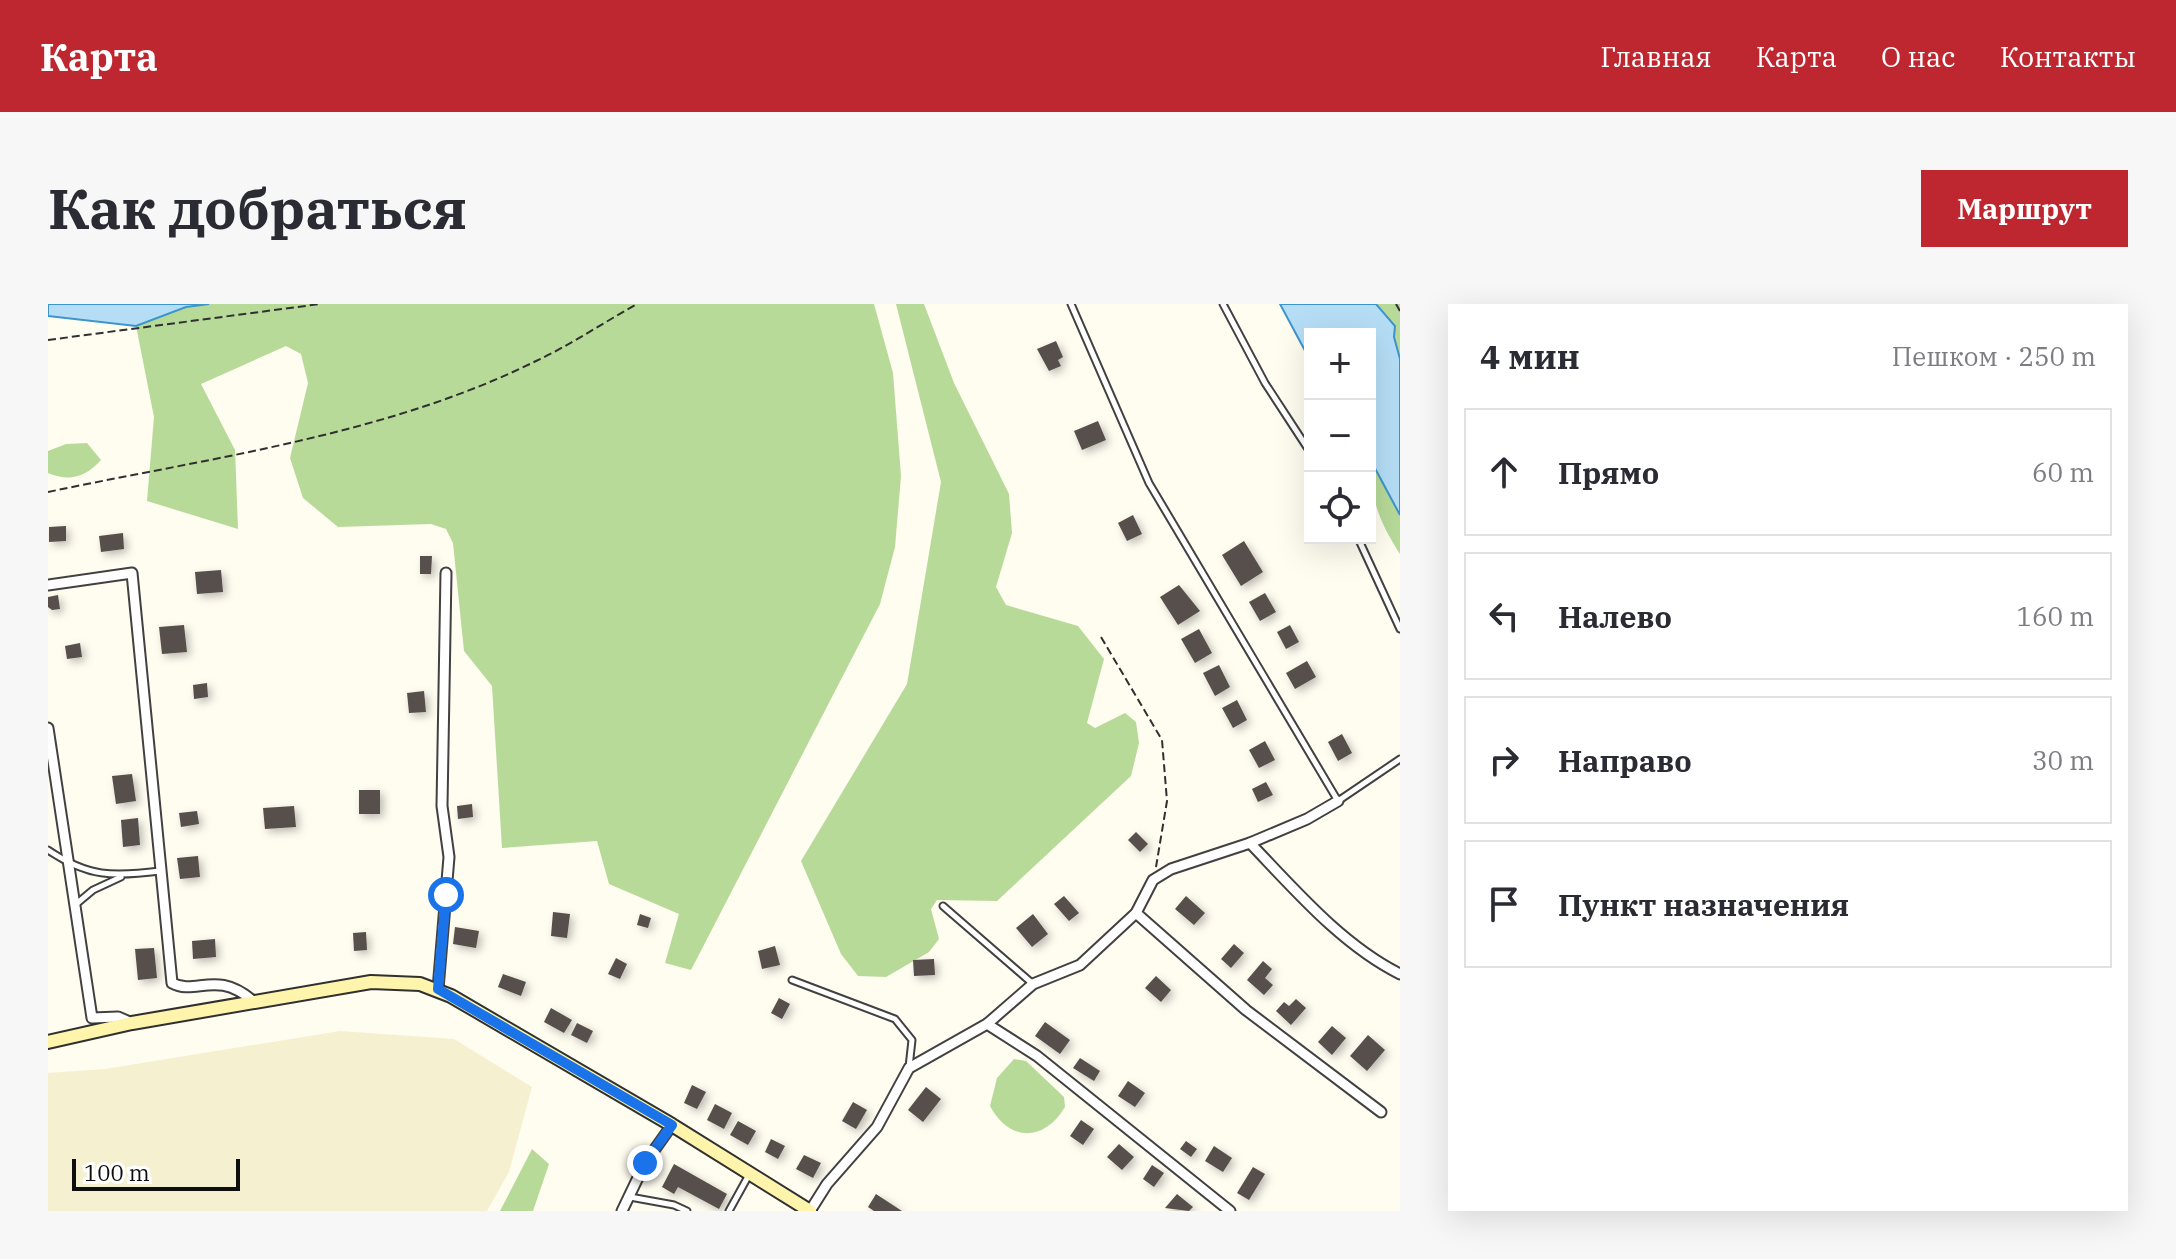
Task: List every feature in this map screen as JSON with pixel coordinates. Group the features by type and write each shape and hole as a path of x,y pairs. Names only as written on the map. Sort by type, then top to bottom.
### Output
{"main road":[{"path":"48,1042 253,1001 398,980 438,989 672,1125 810,1211"}],"street":[{"path":"48,585 126,572 134,578 172,983 179,987 219,982 253,1001"},
{"path":"438,989 449,857 442,806 446,573"},
{"path":"48,728 92,1018 118,1017 132,1023"},
{"path":"810,1211 833,1176 877,1127 909,1068 987,1024 1033,984 1080,965 1136,913 1153,880 1171,869 1250,843 1338,801"},
{"path":"1250,843 1356,948 1376,964 1400,974"},
{"path":"1136,913 1246,1010 1381,1112"},
{"path":"987,1024 1037,1056 1230,1211"},
{"path":"622,1211 645,1163 672,1125"}],"lane":[{"path":"1071,304 1149,483 1338,801 1400,759"},
{"path":"1223,304 1265,383 1304,443"},
{"path":"1361,544 1400,629"},
{"path":"48,850 68,863 105,876 160,871"},
{"path":"75,906 93,890 126,875"},
{"path":"943,906 1033,984"},
{"path":"792,980 895,1019 912,1040 909,1068"},
{"path":"729,1211 750,1173"},
{"path":"627,1196 674,1205 687,1211"}],"path":[{"path":"48,340 320,304"},
{"path":"48,492 269,448 430,404 535,362 637,304"},
{"path":"1396,304 1400,311"},
{"path":"1101,637 1162,740 1167,801 1153,880"}],"shaded area":[{"path":"340,1031 454,1039 532,1087 509,1172 487,1211 48,1211 48,1073 105,1069"}],"green space":[{"path":"209,304 874,304 893,373 901,476 895,547 880,604 691,970 665,963 679,914 609,884 597,841 502,848 492,686 464,651 453,543 446,529 431,524 338,527 303,498 290,458 308,383 301,354 286,346 201,384 235,450 238,529 147,501 154,417 136,326 186,307"},
{"path":"896,304 924,304 954,383 1009,494 1012,533 996,587 1006,605 1078,626 1104,659 1087,723 1095,728 1125,713 1136,722 1139,743 1131,776 997,901 937,900 931,909 939,939 929,952 886,977 858,976 841,954 801,861 907,684 941,482"},
{"path":"1376,304 1400,304 1400,359"},
{"path":"87,443 101,460 89,470 70,477 48,473 48,451 66,444"},
{"path":"1376,470 1400,515 1400,554 1386,531 1377,509"},
{"path":"1014,1059 1026,1061 1064,1097 1065,1107 1057,1118 1037,1132 1017,1131 1007,1126 990,1106 997,1078"},
{"path":"532,1149 549,1164 533,1211 500,1211"}],"water":[{"path":"48,304 209,304 186,307 136,326 48,316"},
{"path":"1280,304 1376,304 1395,326 1394,337 1400,359 1400,515 1376,470 1376,328 1304,328 1304,349"}],"building":[{"path":"1056,341 1063,357 1058,360 1061,366 1049,371 1037,349"},
{"path":"1098,421 1106,440 1082,450 1074,431"},
{"path":"1133,515 1142,534 1127,541 1118,523"},
{"path":"66,526 66,541 49,542 49,527"},
{"path":"123,533 124,549 101,552 99,536"},
{"path":"1244,541 1263,572 1241,586 1222,555"},
{"path":"420,556 432,556 431,574 420,574"},
{"path":"221,570 223,592 197,594 195,572"},
{"path":"1179,585 1200,611 1178,625 1160,597"},
{"path":"1265,593 1276,612 1260,621 1249,602"},
{"path":"58,595 60,609 52,610 48,607 48,597"},
{"path":"184,625 187,652 162,654 159,627"},
{"path":"1290,625 1299,642 1286,649 1277,632"},
{"path":"1199,629 1212,653 1195,663 1181,639"},
{"path":"80,643 82,657 67,659 65,646"},
{"path":"1307,661 1316,677 1295,689 1286,673"},
{"path":"1219,665 1230,687 1215,696 1203,673"},
{"path":"207,683 208,697 194,699 193,685"},
{"path":"424,691 426,712 409,713 407,693"},
{"path":"1237,700 1247,720 1233,728 1222,708"},
{"path":"1342,734 1352,753 1338,761 1328,742"},
{"path":"1265,741 1275,760 1259,768 1249,750"},
{"path":"132,774 136,801 116,804 112,776"},
{"path":"1266,782 1273,795 1258,802 1252,789"},
{"path":"359,790 380,790 380,814 359,814"},
{"path":"472,804 473,817 458,819 457,806"},
{"path":"294,806 296,827 265,829 263,808"},
{"path":"197,811 199,824 181,827 179,813"},
{"path":"138,818 140,845 123,847 121,820"},
{"path":"1136,832 1148,844 1140,852 1128,840"},
{"path":"198,856 200,877 180,879 177,858"},
{"path":"1064,896 1079,913 1069,921 1054,904"},
{"path":"1186,896 1205,913 1194,925 1175,909"},
{"path":"553,912 570,914 567,938 551,936"},
{"path":"640,914 651,918 648,928 637,925"},
{"path":"1033,914 1048,934 1032,947 1016,928"},
{"path":"455,927 479,931 476,948 453,944"},
{"path":"366,932 367,950 354,951 353,933"},
{"path":"215,939 216,957 193,959 192,941"},
{"path":"1234,944 1244,953 1231,968 1221,959"},
{"path":"775,946 780,965 762,969 758,951"},
{"path":"154,948 157,978 138,980 135,949"},
{"path":"616,958 627,964 620,979 608,974"},
{"path":"934,959 935,975 914,976 913,960"},
{"path":"1263,961 1272,969 1265,978 1273,985 1264,995 1247,980"},
{"path":"503,974 526,982 521,996 498,987"},
{"path":"1156,976 1171,990 1161,1002 1145,988"},
{"path":"779,998 790,1004 782,1019 771,1013"},
{"path":"1296,999 1306,1008 1291,1025 1276,1011 1284,1002 1289,1006"},
{"path":"551,1008 572,1020 564,1033 544,1022"},
{"path":"1045,1022 1070,1040 1060,1054 1035,1036"},
{"path":"577,1023 593,1031 587,1043 571,1035"},
{"path":"1332,1026 1346,1038 1332,1055 1318,1042"},
{"path":"1368,1035 1385,1050 1367,1071 1350,1056"},
{"path":"1080,1058 1100,1071 1094,1081 1073,1068"},
{"path":"1128,1081 1145,1093 1135,1107 1118,1096"},
{"path":"692,1085 706,1092 697,1109 684,1103"},
{"path":"926,1087 941,1099 923,1122 908,1110"},
{"path":"853,1102 867,1110 856,1129 842,1121"},
{"path":"715,1104 732,1113 724,1129 707,1120"},
{"path":"1081,1120 1094,1129 1083,1145 1070,1136"},
{"path":"738,1121 756,1131 748,1145 730,1135"},
{"path":"771,1139 785,1146 778,1159 765,1152"},
{"path":"1186,1141 1197,1149 1191,1157 1180,1149"},
{"path":"1119,1144 1134,1157 1122,1170 1107,1157"},
{"path":"1214,1146 1232,1158 1223,1172 1205,1161"},
{"path":"804,1155 821,1163 813,1178 796,1169"},
{"path":"674,1164 727,1194 719,1209 678,1187 674,1194 662,1187"},
{"path":"1152,1165 1164,1173 1154,1187 1143,1179"},
{"path":"1253,1167 1265,1174 1249,1200 1237,1193"},
{"path":"876,1194 902,1211 874,1211 868,1207"},
{"path":"1177,1194 1193,1207 1189,1211 1165,1208"}],"route":[{"path":"446,895 438,989 672,1125 645,1163"}]}
